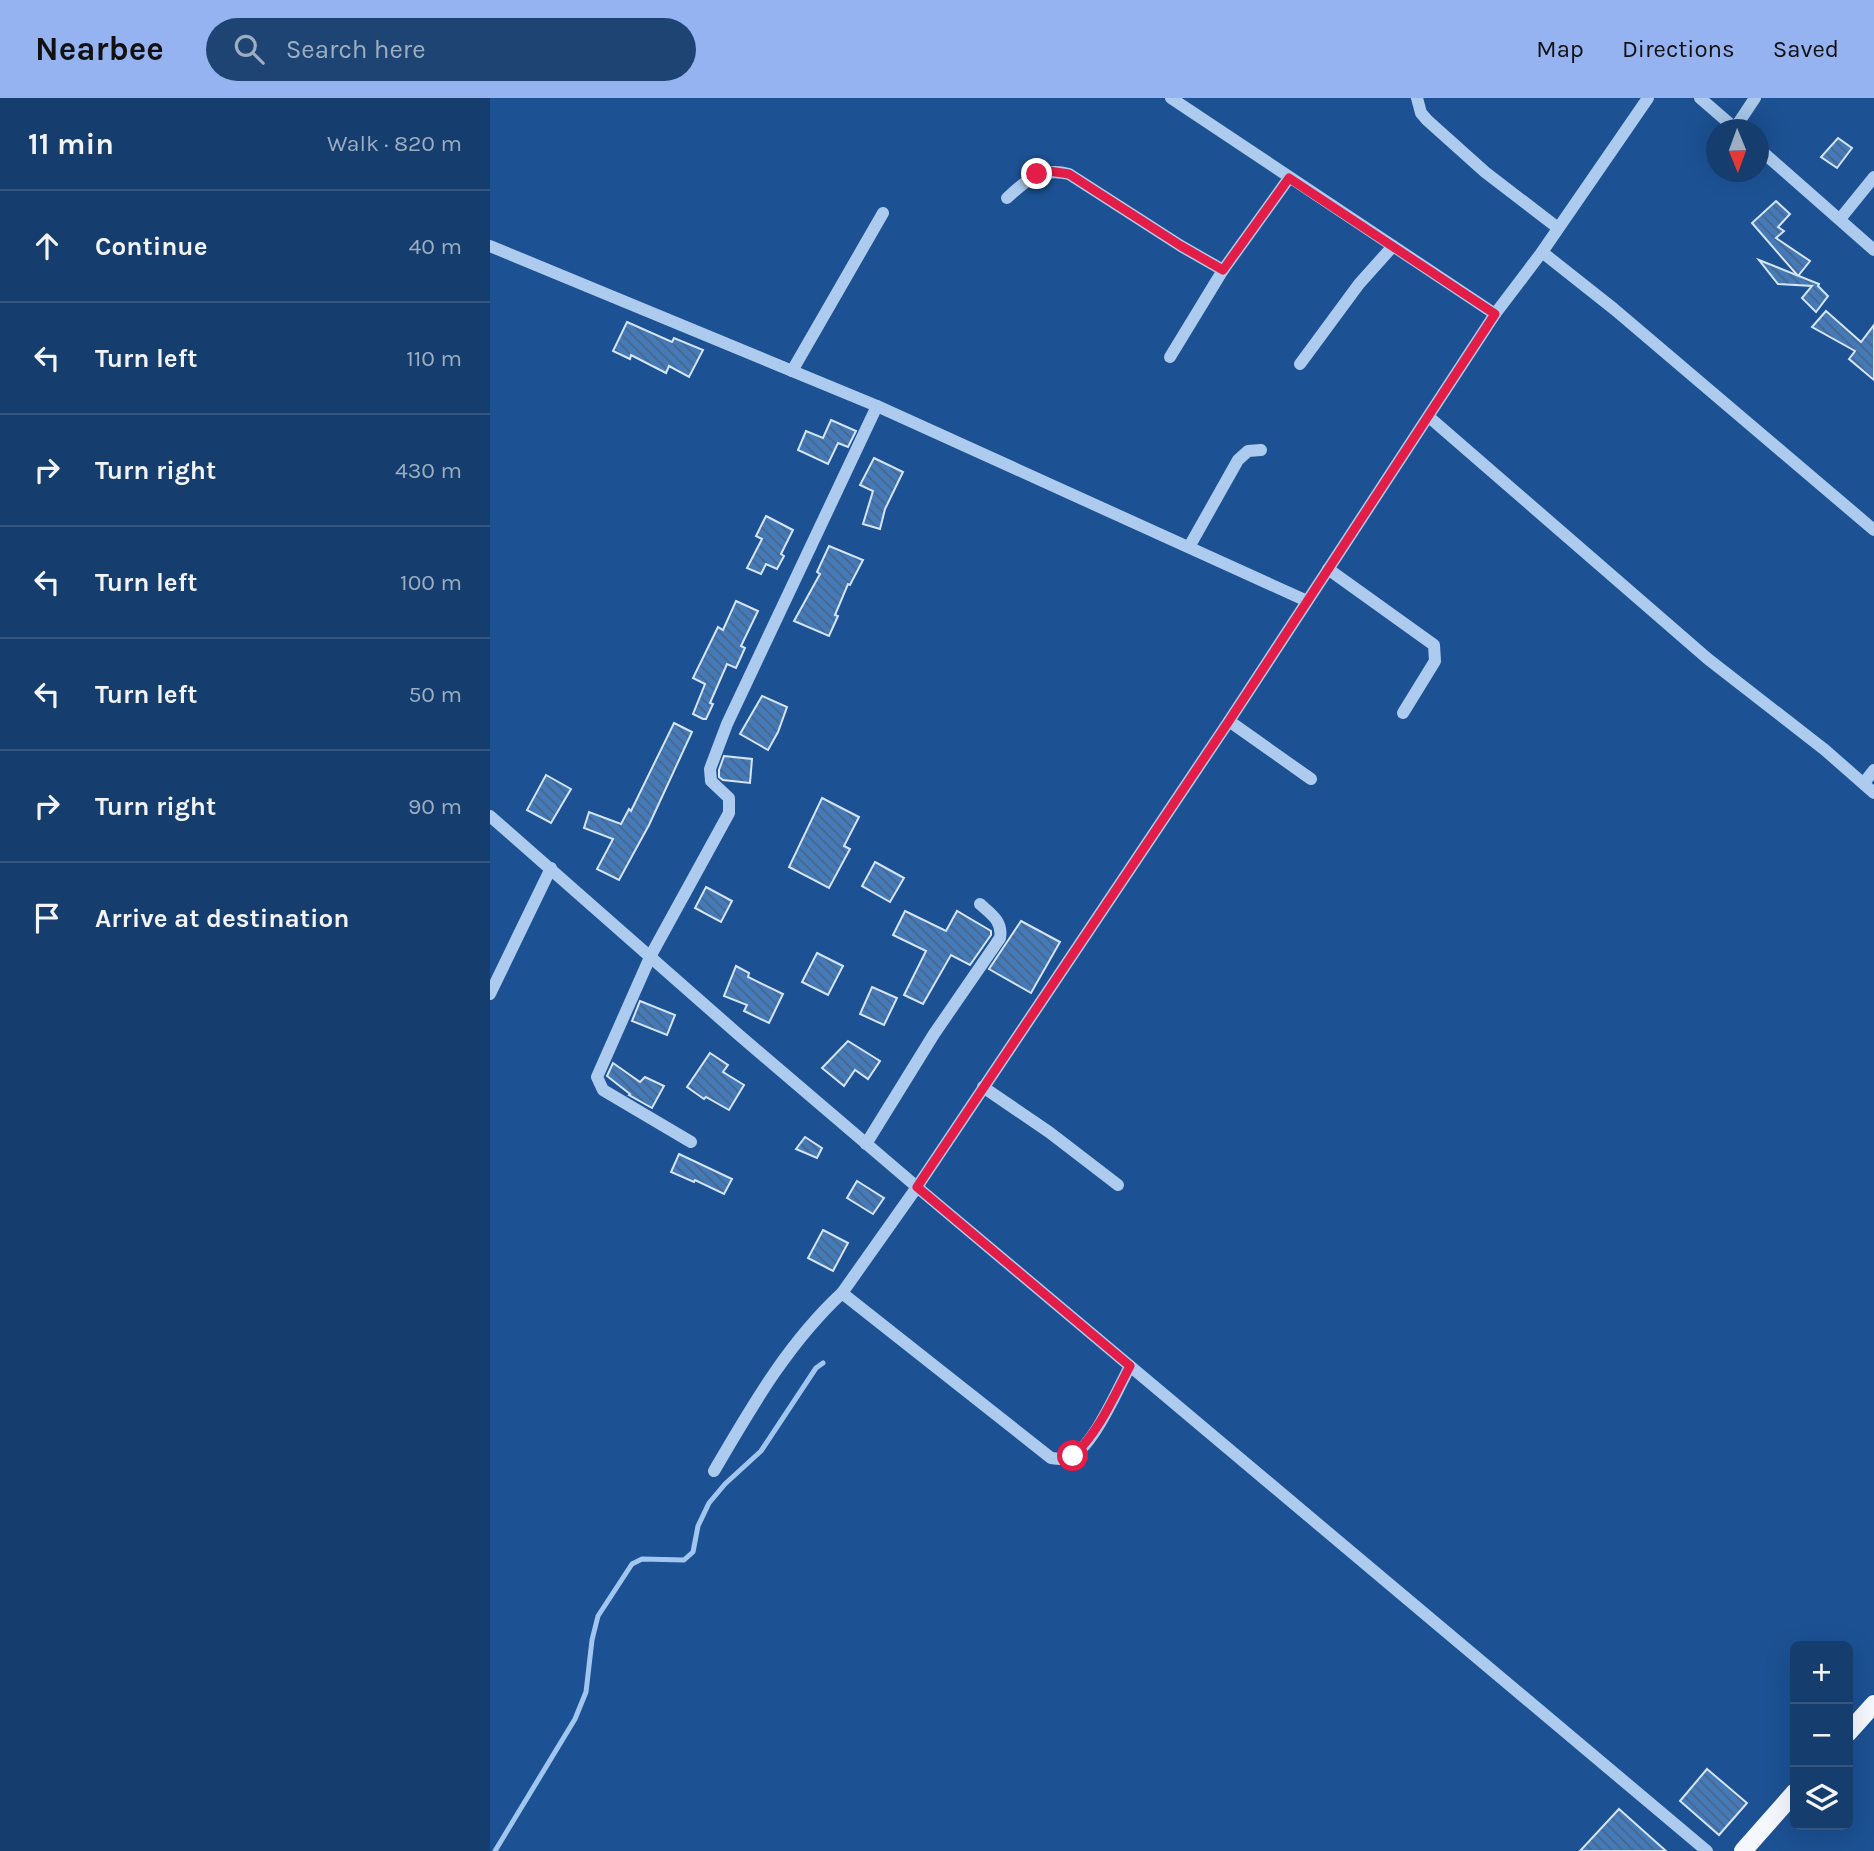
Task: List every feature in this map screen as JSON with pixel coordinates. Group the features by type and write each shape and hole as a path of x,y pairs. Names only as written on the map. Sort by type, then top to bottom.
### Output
{"main road":[{"path":"1853,1727 1874,1704"},
{"path":"1743,1851 1790,1798"}],"street":[{"path":"1171,98 1495,314"},
{"path":"1417,98 1421,113 1427,120 1485,172 1558,228"},
{"path":"714,1471 777,1369 805,1330 842,1293 917,1187 1229,721 1495,314 1542,252 1648,98"},
{"path":"1700,98 1724,119"},
{"path":"1742,119 1755,98"},
{"path":"1769,157 1874,250"},
{"path":"1007,198 1026,180 1037,174 1049,171 1069,174 1223,270"},
{"path":"1840,219 1874,177"},
{"path":"1170,357 1223,270 1289,178"},
{"path":"792,371 883,213"},
{"path":"490,246 877,406 1307,601"},
{"path":"1300,364 1359,284 1393,246"},
{"path":"1542,252 1614,309 1874,530"},
{"path":"691,1142 603,1090 597,1082 599,1071 651,956 729,813 729,798 711,781 710,769 727,724 877,406"},
{"path":"1429,418 1708,659 1825,750 1874,793"},
{"path":"1189,547 1238,460 1248,451 1261,450"},
{"path":"1328,569 1434,645 1435,661 1403,713"},
{"path":"1229,721 1311,779"},
{"path":"1864,783 1874,770"},
{"path":"490,816 866,1144 1707,1851"},
{"path":"490,994 551,868"},
{"path":"866,1144 934,1034 1000,938 999,921 980,904"},
{"path":"983,1087 1049,1132 1118,1185"},
{"path":"842,1293 1051,1458 1066,1459 1083,1447 1130,1366"}],"building":[{"path":"1838,138 1852,148 1837,168 1821,157"},
{"path":"1776,201 1790,214 1778,227 1784,231 1776,238 1810,261 1798,276 1752,223"},
{"path":"1759,260 1819,284 1828,296 1816,312 1802,298 1812,286 1778,284"},
{"path":"1826,311 1861,342 1874,325 1874,380 1849,359 1855,351 1812,327"},
{"path":"627,322 672,342 674,338 703,350 689,377 669,366 666,373 631,355 630,359 613,351"},
{"path":"831,420 856,431 848,447 838,443 828,464 798,450 806,431 823,438"},
{"path":"874,458 903,472 885,509 880,529 863,524 873,491 860,485"},
{"path":"766,516 793,530 777,569 766,564 761,574 747,568 762,539 756,536"},
{"path":"829,546 863,560 850,585 848,584 829,636 794,621 820,574 817,572"},
{"path":"736,601 758,611 741,646 745,648 736,668 727,664 710,703 713,704 706,719 703,719 693,714 705,684 693,678 718,627 723,630"},
{"path":"762,696 787,707 768,750 740,734"},
{"path":"674,723 692,732 649,825 619,880 597,869 613,839 584,828 589,812 621,824 629,809 631,811"},
{"path":"724,756 752,759 750,783 723,780 719,777"},
{"path":"546,775 571,789 551,823 527,810"},
{"path":"822,798 859,817 844,846 850,849 829,888 789,867"},
{"path":"875,862 904,878 890,902 862,886"},
{"path":"706,887 732,901 721,922 695,908"},
{"path":"905,911 946,931 957,911 991,931 991,935 970,965 951,955 923,1004 904,995 926,951 893,935"},
{"path":"1021,921 1060,942 1031,993 989,969"},
{"path":"817,953 843,966 828,995 802,982"},
{"path":"736,966 749,973 748,977 783,994 769,1023 744,1011 747,1005 724,996"},
{"path":"872,987 897,998 884,1025 860,1014"},
{"path":"640,1001 675,1015 667,1035 632,1021"},
{"path":"848,1041 880,1061 868,1079 855,1070 844,1086 822,1068"},
{"path":"710,1053 728,1065 723,1072 744,1085 729,1110 706,1097 704,1099 687,1087"},
{"path":"613,1063 640,1082 645,1077 664,1086 652,1108 629,1095 607,1076"},
{"path":"805,1137 822,1148 817,1158 796,1149"},
{"path":"679,1154 732,1179 724,1194 671,1172"},
{"path":"857,1181 884,1198 873,1214 847,1198"},
{"path":"823,1230 848,1243 833,1271 808,1258"},
{"path":"1707,1769 1747,1803 1719,1835 1680,1801"},
{"path":"1619,1809 1666,1851 1580,1851"}],"waterway":[{"path":"495,1851 575,1719 586,1692 592,1640 598,1616 632,1564 642,1559 684,1560 693,1552 698,1526 709,1503 725,1484 761,1451 816,1368 823,1363"}],"route":[{"path":"1037,174 1058,171 1069,174 1223,270 1289,178 1495,314 1229,721 917,1187 1130,1366 1101,1420 1083,1447 1073,1456"}]}
